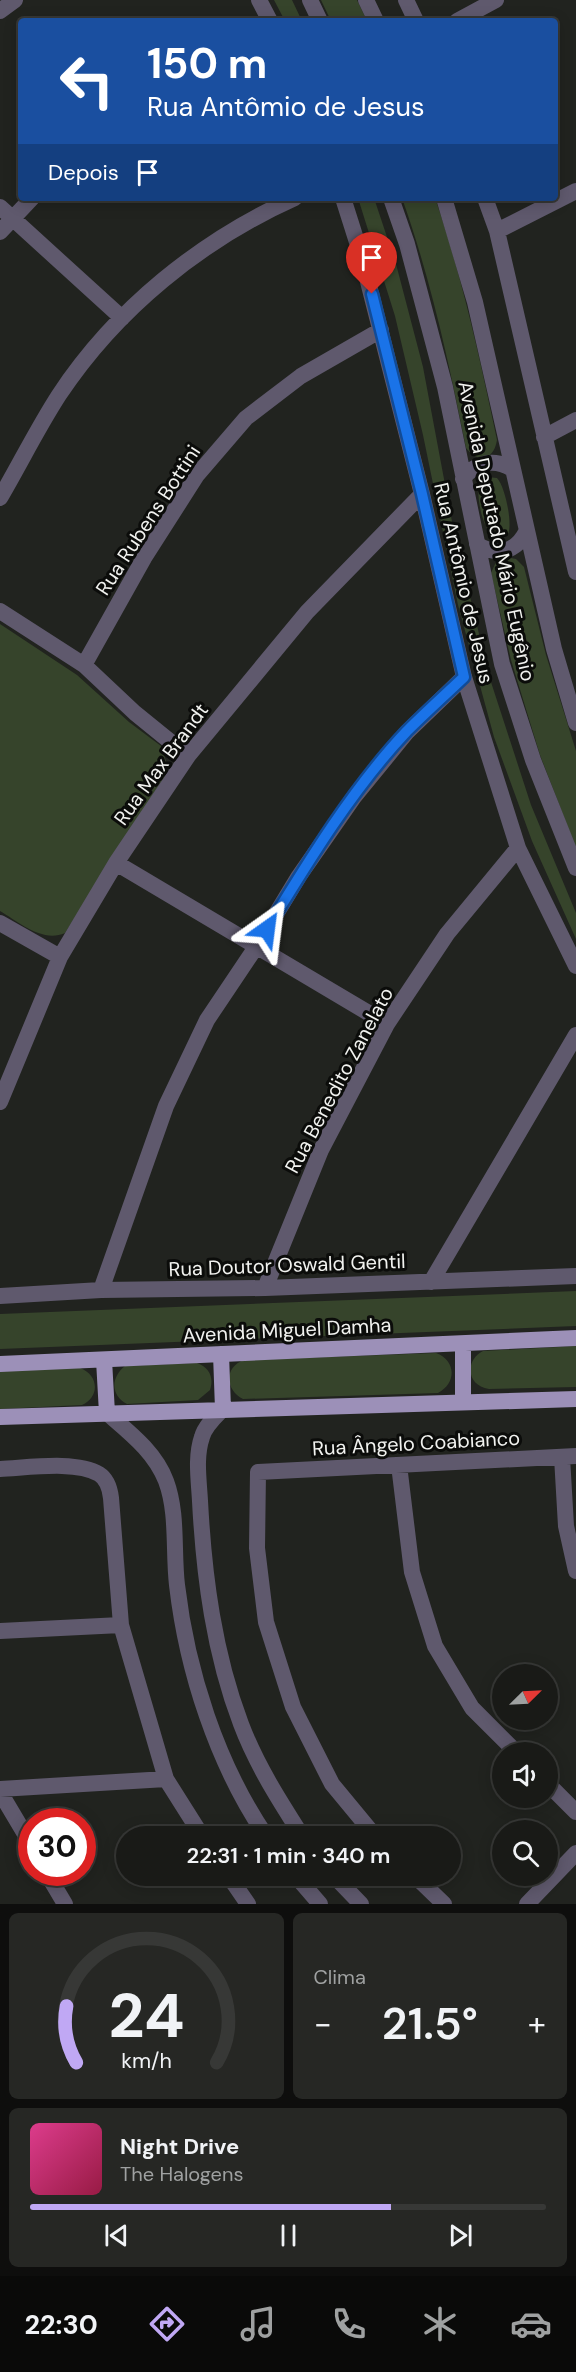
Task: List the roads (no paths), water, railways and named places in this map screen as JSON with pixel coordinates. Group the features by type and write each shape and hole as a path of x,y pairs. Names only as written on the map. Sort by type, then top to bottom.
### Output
{"main road":[{"name":"Avenida Miguel Damha","path":"0,1364 576,1338"},
{"path":"463,1344 463,1402"},
{"path":"221,1354 223,1409"},
{"path":"104,1360 107,1413"},
{"path":"0,1417 576,1399"}],"street":[{"path":"0,11 15,0"},
{"path":"259,0 268,18"},
{"path":"310,0 319,18"},
{"path":"366,0 375,18"},
{"path":"406,0 415,18"},
{"path":"463,18 496,0"},
{"path":"558,200 576,191"},
{"path":"0,232 6,213 27,201"},
{"path":"0,498 32,438 61,393 88,356 122,318 158,284 222,236 259,214 288,201"},
{"name":"Rua Antômio de Jesus","path":"344,201 381,330 464,677 518,848 576,966"},
{"name":"Avenida Deputado Mário Eugênio","path":"392,201 427,315 445,387 502,664 533,760 576,868"},
{"name":"Avenida Deputado Mário Eugênio","path":"445,201 475,302 554,649 576,723"},
{"path":"486,201 497,231 576,572"},
{"path":"497,231 556,201"},
{"path":"6,213 122,318"},
{"name":"Rua Rubens Bottini","path":"84,665 144,558 197,475 246,417 301,376 381,330"},
{"path":"544,437 576,420"},
{"path":"463,480 473,468 486,463 500,463 512,469"},
{"name":"Rua Max Brandt","path":"0,1102 60,957 116,864 188,756 307,612 422,494"},
{"path":"477,544 490,551 504,551 518,544 526,532"},
{"path":"0,611 84,665 135,713 188,756"},
{"path":"101,1290 166,1106 207,1020 256,947 299,876 354,798 406,732 464,677"},
{"name":"Rua Benedito Zanelato","path":"265,1288 321,1150 387,1024 447,934 518,848"},
{"path":"116,864 387,1024"},
{"path":"0,923 60,957"},
{"path":"431,1282 576,1035"},
{"name":"Rua Doutor Oswald Gentil","path":"0,1296 101,1290 265,1288 576,1276"},
{"path":"223,1409 204,1430 198,1458 206,1580 217,1645 227,1687 258,1764 296,1826"},
{"path":"107,1413 144,1447 166,1480 171,1502 177,1585 189,1653 201,1700 238,1790 260,1826"},
{"path":"569,1456 566,1526 576,1571"},
{"name":"Rua Ângelo Coabianco","path":"367,1826 332,1784 290,1696 266,1622 257,1548 258,1472 569,1456"},
{"path":"399,1465 412,1572 435,1646 472,1708 506,1742"},
{"path":"0,1469 70,1467 99,1474 107,1482 111,1498 121,1625 166,1779 196,1826"},
{"path":"0,1631 121,1625"},
{"path":"18,1822 0,1791 166,1779"},
{"path":"558,1794 576,1812"},
{"path":"527,1904 576,1854"},
{"path":"54,1886 65,1904"},
{"path":"236,1886 248,1904"},
{"path":"304,1886 320,1904"},
{"path":"344,1886 361,1904"},
{"path":"425,1886 444,1904"}]}
